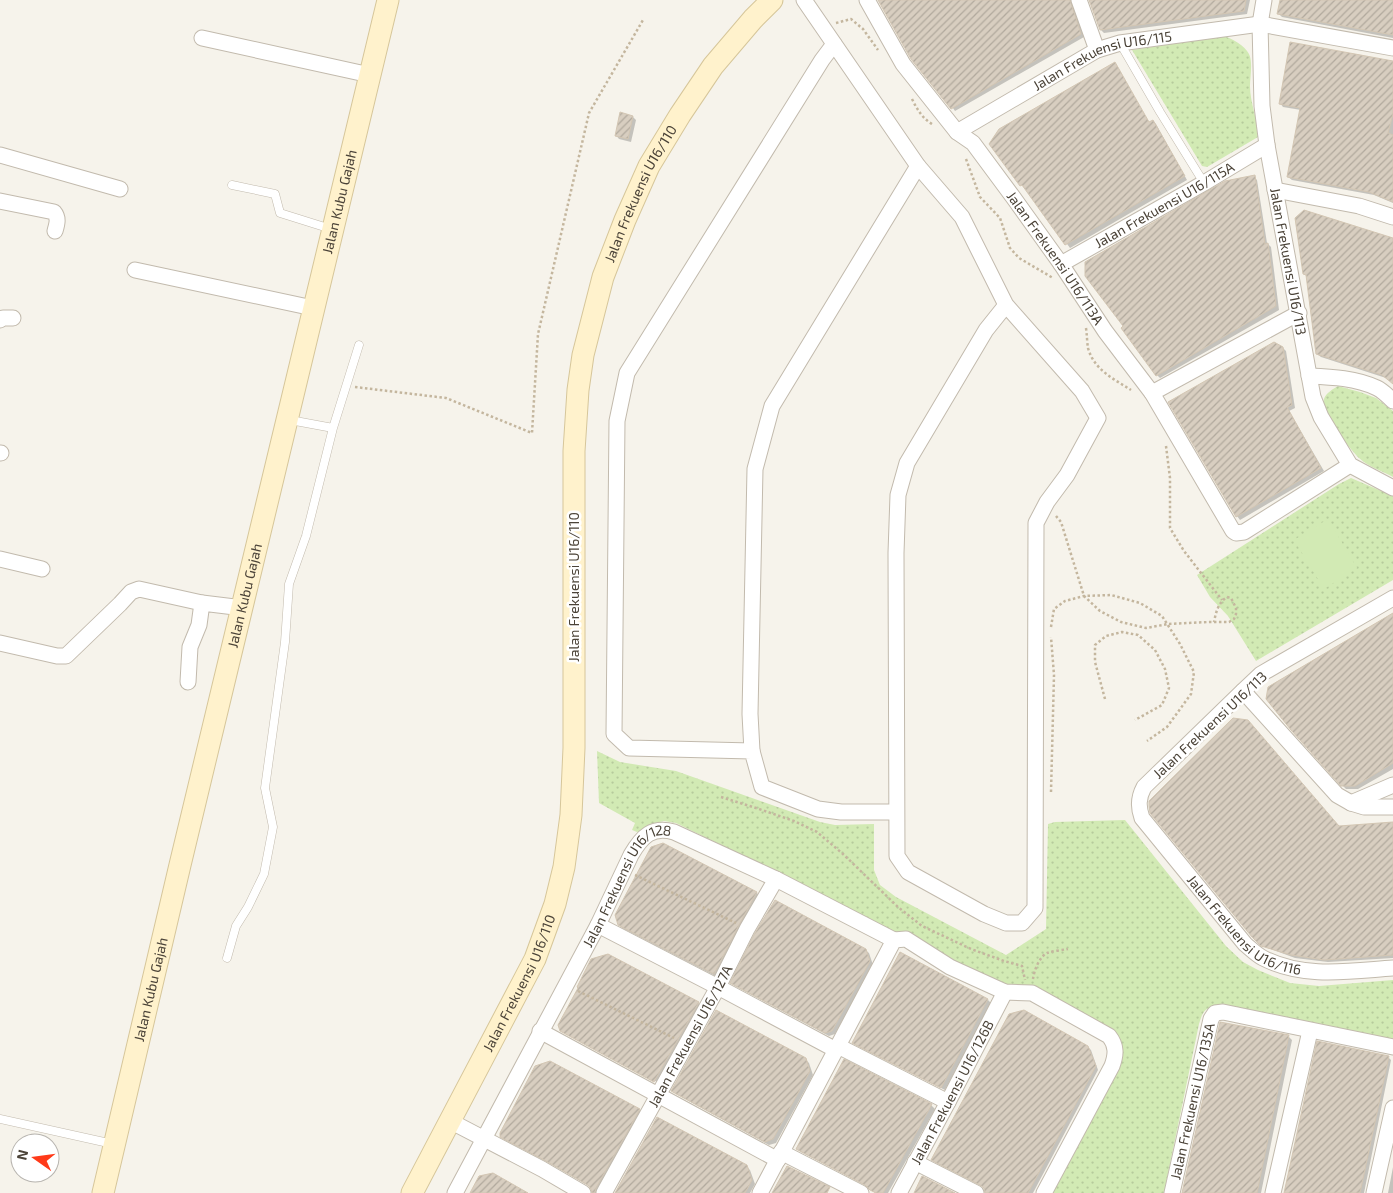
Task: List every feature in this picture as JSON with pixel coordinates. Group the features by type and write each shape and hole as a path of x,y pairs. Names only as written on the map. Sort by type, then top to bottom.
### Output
{"street":[{"name":"Jalan Kubu Gajah","path":"103,1193 182,855 388,0"},
{"name":"Jalan Frekuensi U16/110","path":"412,1193 535,959 555,904 564,868 571,815 574,748 574,451 578,390 583,355 603,277 649,166 680,115 713,66 753,19 772,0"},
{"path":"804,0 918,166 962,217 1006,305 1082,391 1098,418 1067,475 1047,502 1036,524 1035,908 1022,923 1006,923 984,914 908,872 897,856 896,553 898,496 907,462 986,330 1006,305"},
{"name":"Jalan Frekuensi U16/113A","path":"866,0 903,64 957,132 973,143 1014,197 1105,331 1152,393 1230,529 1236,533 1244,532 1350,465"},
{"path":"1079,0 1097,50"},
{"name":"Jalan Frekuensi U16/113","path":"1264,0 1260,24 1262,106 1267,145 1313,397 1321,417 1350,465"},
{"name":"Jalan Frekuensi U16/115","path":"957,132 1097,50 1120,44 1260,24 1393,48"},
{"path":"202,38 370,75"},
{"path":"752,751 629,748 614,734 617,421 627,373 822,60 834,44"},
{"name":"Jalan Frekuensi U16/115A","path":"1061,264 1267,145"},
{"path":"0,155 120,189"},
{"path":"896,812 842,812 818,809 762,787 752,751 750,714 755,469 772,406 918,166"},
{"path":"1276,190 1359,206 1393,217"},
{"path":"0,201 54,212 58,219 55,231"},
{"path":"135,270 313,308"},
{"path":"1152,393 1299,313"},
{"path":"1310,376 1359,381 1378,389 1393,400"},
{"path":"1350,465 1393,488"},
{"path":"0,560 42,569"},
{"path":"0,643 57,656 66,656 131,592 139,589 202,603 242,608"},
{"name":"Jalan Frekuensi U16/113","path":"1139,801 1144,787 1261,674 1393,598"},
{"path":"188,682 190,647 199,625 202,603"},
{"path":"1242,691 1337,795 1351,803 1364,807 1393,807"},
{"path":"1351,803 1393,785"},
{"name":"Jalan Frekuensi U16/116","path":"1139,801 1139,810 1142,818 1245,944 1262,958 1296,970 1316,972 1393,968"},
{"name":"Jalan Frekuensi U16/128","path":"455,1193 598,925 636,846 643,838 658,830 674,832 776,879 894,940 906,939 950,967 1005,992"},
{"name":"Jalan Frekuensi U16/127A","path":"604,1193 776,879"},
{"path":"598,925 837,1048 948,1102"},
{"path":"760,1193 894,940"},
{"path":"1005,992 1029,992 1109,1036 1114,1042 1115,1057 1112,1066 1044,1193"},
{"name":"Jalan Frekuensi U16/126B","path":"899,1193 1005,992"},
{"name":"Jalan Frekuensi U16/135A","path":"1172,1193 1209,1028 1215,1013 1223,1012 1393,1047"},
{"path":"1273,1193 1310,1030"},
{"path":"540,1031 658,1095 780,1156 861,1193"},
{"path":"1374,1193 1393,1108"},
{"path":"450,1121 542,1169 583,1193"},
{"path":"916,1162 976,1193"}],"lane":[{"path":"1120,44 1204,182"},
{"path":"232,185 275,194 280,213 333,229"},
{"path":"227,958 236,926 264,874 273,827 265,788 285,642 289,584 306,536 333,428 359,345"},
{"path":"288,419 333,428"},
{"path":"0,1119 114,1145"}],"path":[{"path":"346,386 446,398 532,433 538,334 589,113 643,20"},
{"path":"1006,232 1010,248 1019,258 1054,278"},
{"path":"1086,326 1088,349 1095,363 1107,375 1133,391"},
{"path":"1166,445 1170,478 1170,528 1184,551 1222,600"},
{"path":"1047,502 1060,522 1084,596 1100,611 1120,622 1146,628 1168,624 1229,622 1234,619 1236,614 1236,608 1231,598 1227,597 1222,600 1214,622"},
{"path":"1051,792 1054,675 1050,631 1054,610 1065,601 1084,596 1112,595 1140,604 1162,616 1180,644 1194,672 1191,694 1167,727 1147,740"},
{"path":"1105,699 1095,662 1095,645 1106,636 1122,632 1138,635 1155,650 1165,669 1169,688 1162,705 1135,720"},
{"path":"721,797 794,821 817,832 843,854 898,907 922,926 971,949 1022,966 1029,992"},
{"path":"625,870 747,929"},
{"path":"1029,992 1033,974 1045,954 1068,949"},
{"path":"566,985 686,1044"}],"green space":[{"path":"1223,36 1234,40 1249,54 1251,65 1250,92 1258,137 1207,167 1202,166 1132,50"},
{"path":"1338,386 1376,398 1393,411 1393,477 1359,458 1343,439 1331,420 1324,404 1324,399 1328,393"},
{"path":"1351,478 1393,496 1393,580 1256,661 1228,616 1210,597 1197,575"},
{"path":"1328,519 1357,568 1324,589 1294,540"},
{"path":"597,751 620,762 676,771 820,822 835,825 874,824 874,870 880,885 896,897 1006,955 1046,929 1048,824 1055,822 1125,820 1226,946 1243,962 1290,983 1319,986 1393,980 1393,1041 1217,1005 1209,1008 1203,1013 1199,1024 1164,1193 1053,1193 1119,1069 1120,1054 1115,1041 1017,989 879,930 725,847 676,823 664,821 651,824 641,831 632,830 635,823 599,803"}],"building":[{"path":"878,0 1070,0 1081,34 951,109 911,59"},
{"path":"1089,0 1246,0 1244,11 1100,30"},
{"path":"1280,0 1393,0 1393,35 1277,14"},
{"path":"1290,42 1393,61 1393,114 1388,133 1393,135 1393,202 1369,192 1287,177 1300,108 1279,104"},
{"path":"1115,62 1149,122 1153,120 1185,176 1065,245 1022,185 1020,186 989,144 999,129"},
{"path":"620,112 633,116 628,139 615,136"},
{"path":"1255,175 1265,244 1268,243 1276,306 1156,376 1121,328 1123,326 1085,276 1085,262 1225,181"},
{"path":"1304,210 1393,238 1393,384 1382,375 1316,354 1306,275 1303,274 1295,218"},
{"path":"1274,342 1283,347 1292,405 1287,407 1321,468 1236,517 1168,402"},
{"path":"1393,613 1393,763 1355,786 1341,786 1266,699 1268,687"},
{"path":"1233,718 1248,720 1339,826 1393,822 1393,955 1324,960 1291,955 1261,946 1150,813 1149,801"},
{"path":"663,843 757,892 714,974 618,925 615,915 651,847"},
{"path":"775,900 866,949 870,961 832,1031 825,1033 730,983 755,933"},
{"path":"900,952 988,999 941,1088 852,1043"},
{"path":"608,954 699,1002 654,1082 560,1031 558,1025 591,959"},
{"path":"716,1010 806,1058 810,1071 773,1139 765,1142 671,1091"},
{"path":"1024,1010 1088,1046 1096,1066 1028,1193 985,1193 984,1188 980,1185 931,1160 1009,1014"},
{"path":"1220,1022 1289,1035 1257,1193 1182,1193"},
{"path":"1317,1041 1389,1056 1360,1193 1284,1193"},
{"path":"844,1059 932,1104 883,1193 876,1193 870,1190 865,1185 796,1149"},
{"path":"550,1061 640,1109 595,1193 592,1193 588,1185 500,1137 500,1133 535,1066"},
{"path":"657,1117 747,1165 752,1180 745,1193 615,1193"},
{"path":"787,1166 830,1187 827,1193 772,1193"},
{"path":"493,1173 528,1193 470,1193 479,1176"},
{"path":"922,1176 955,1193 914,1193"}]}
